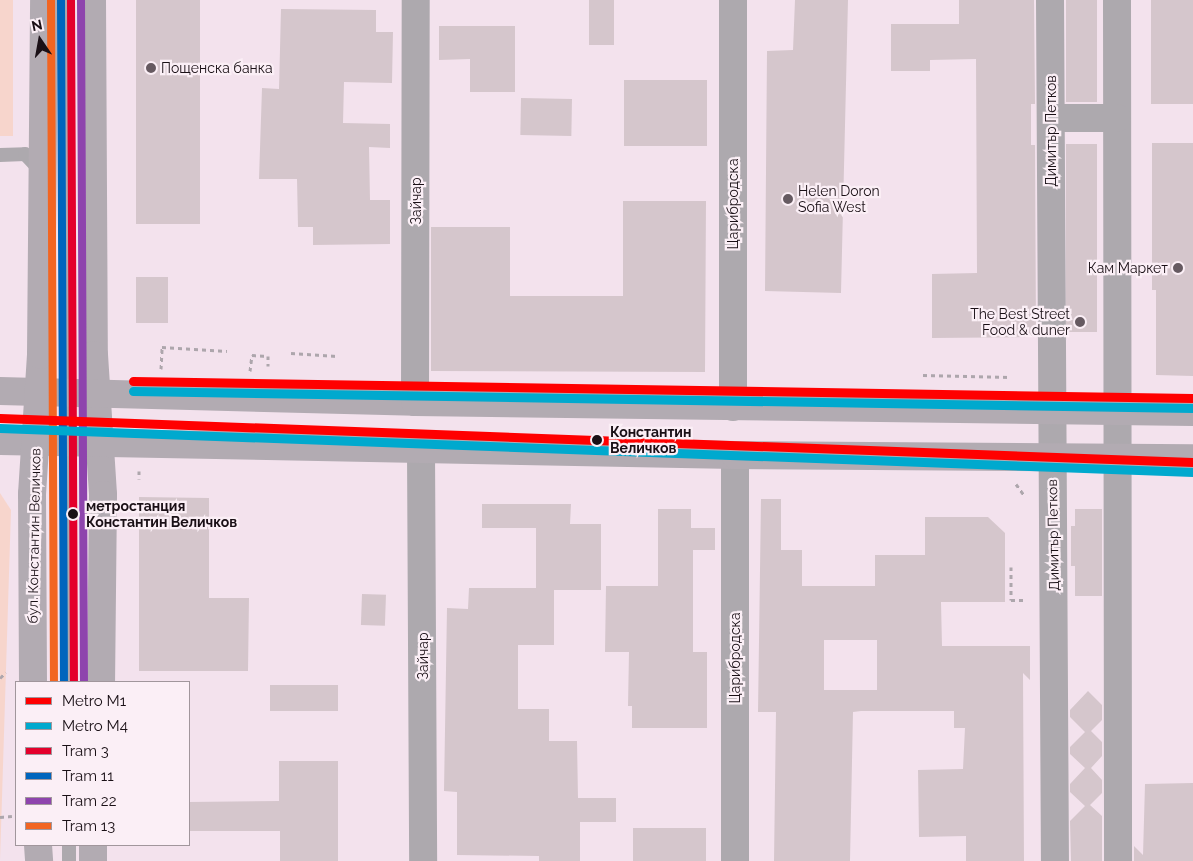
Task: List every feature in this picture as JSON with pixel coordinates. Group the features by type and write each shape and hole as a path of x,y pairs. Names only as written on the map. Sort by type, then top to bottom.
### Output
{"main road":[{"name":"бул. Константин Величков","path":"33,681 32,494 39,393 44,0"},
{"path":"92,0 97,395 103,500 101,681"},
{"path":"0,391 415,402 1193,412"},
{"path":"0,441 735,455 1193,458"},
{"path":"38,846 39,861"},
{"path":"93,846 93,861"}],"street":[{"name":"Зайчар","path":"415,402 416,0"},
{"name":"Царибродска","path":"732,0 733,407"},
{"name":"Димитър Петков","path":"1050,0 1055,861"},
{"path":"1117,0 1116,457 1118,861"},
{"path":"1051,118 1117,118"},
{"name":"Зайчар","path":"422,450 423,861"},
{"name":"Царибродска","path":"735,455 735,861"}],"lane":[{"path":"66,0 68,681"},
{"path":"0,155 25,154 39,166 42,175"},
{"path":"69,846 69,861"}],"path":[{"path":"160,376 162,347 228,351"},
{"path":"291,354 337,356"},
{"path":"250,379 252,355 268,356 268,366"},
{"path":"923,375 1010,377"},
{"path":"139,471 139,479"},
{"path":"1011,567 1011,600"},
{"path":"0,669 5,673"},
{"path":"0,817 12,816"}],"shaded area":[{"path":"0,0 13,0 13,136 0,136"},
{"path":"0,493 11,510 0,861"}],"building":[{"path":"136,0 200,0 200,224 136,224"},
{"path":"589,0 614,0 614,45 589,45"},
{"path":"795,0 848,0 841,293 765,291 767,51 793,50"},
{"path":"959,0 1034,0 1035,104 1031,104 1031,145 1035,145 1036,332 1032,332 1032,337 932,338 932,274 977,273 976,59 930,60 930,71 891,71 891,24 959,24"},
{"path":"1066,0 1097,0 1097,102 1066,102"},
{"path":"1151,0 1193,0 1193,104 1151,104"},
{"path":"281,9 376,10 376,32 393,32 392,83 344,82 343,123 390,124 390,148 369,147 370,200 390,200 390,244 313,245 313,227 298,227 297,179 259,179 262,88 279,89"},
{"path":"439,26 515,26 515,92 470,92 470,59 439,60"},
{"path":"624,80 707,80 707,146 624,146"},
{"path":"521,98 572,99 571,136 520,135"},
{"path":"1152,143 1193,143 1193,376 1156,375 1156,290 1152,290"},
{"path":"1066,144 1097,144 1097,332 1066,332"},
{"path":"623,201 706,201 705,372 431,371 431,227 510,227 510,296 623,296"},
{"path":"136,277 168,277 168,323 136,323"},
{"path":"139,497 209,498 209,598 249,598 248,671 139,671"},
{"path":"761,499 781,499 781,550 802,550 802,586 875,586 875,555 925,555 925,517 988,517 1005,533 1005,602 941,602 942,646 1030,646 1030,680 1023,673 1024,861 966,861 966,836 919,837 918,770 963,769 965,728 954,728 954,711 861,711 853,712 850,861 774,861 776,712 758,712","holes":["824,640 877,640 877,690 824,690"]},
{"path":"482,504 571,504 570,524 601,524 601,590 554,590 554,645 518,645 518,709 549,709 549,741 577,741 578,798 616,798 616,822 580,822 580,861 539,861 539,856 457,855 457,792 444,791 447,608 468,609 469,588 536,588 536,528 482,528"},
{"path":"658,509 691,509 691,528 715,528 715,550 693,550 693,652 707,652 707,728 632,728 632,706 628,706 629,652 605,652 606,586 658,586"},
{"path":"1075,509 1102,509 1102,596 1075,596 1075,566 1071,566 1071,526 1075,526"},
{"path":"362,594 386,595 385,626 361,625"},
{"path":"270,685 338,685 338,711 270,711"},
{"path":"1088,691 1102,705 1102,720 1091,731 1102,742 1102,756 1091,768 1102,780 1102,793 1090,805 1102,816 1102,861 1071,861 1070,821 1085,806 1070,792 1070,784 1085,768 1070,754 1070,747 1085,732 1070,717 1070,710"},
{"path":"279,761 338,761 338,861 280,861 280,831 190,831 190,802 279,801"},
{"path":"1193,783 1193,861 1134,861 1134,846 1143,855 1145,784"},
{"path":"633,828 706,828 706,861 633,861"}],"metro line":[{"name":"M1","path":"133,381 1193,398"},
{"name":"M4","path":"133,391 1193,408"},
{"name":"M1","path":"0,418 1193,462"},
{"name":"M4","path":"0,428 1193,472"}],"tram line":[{"name":"13","path":"51,0 54,681"},
{"name":"11","path":"61,0 64,681"},
{"name":"3","path":"71,0 74,681"},
{"name":"22","path":"81,0 84,681"}],"place":[{"name":"Пощенска банка","path":"151,68"},
{"name":"Helen Doron Sofia West","path":"788,199"},
{"name":"Кам Маркет","path":"1178,268"},
{"name":"The Best Street Food & duner","path":"1080,322"},
{"name":"Константин Величков","path":"597,440"},
{"name":"метростанция Константин Величков","path":"73,514"}]}
